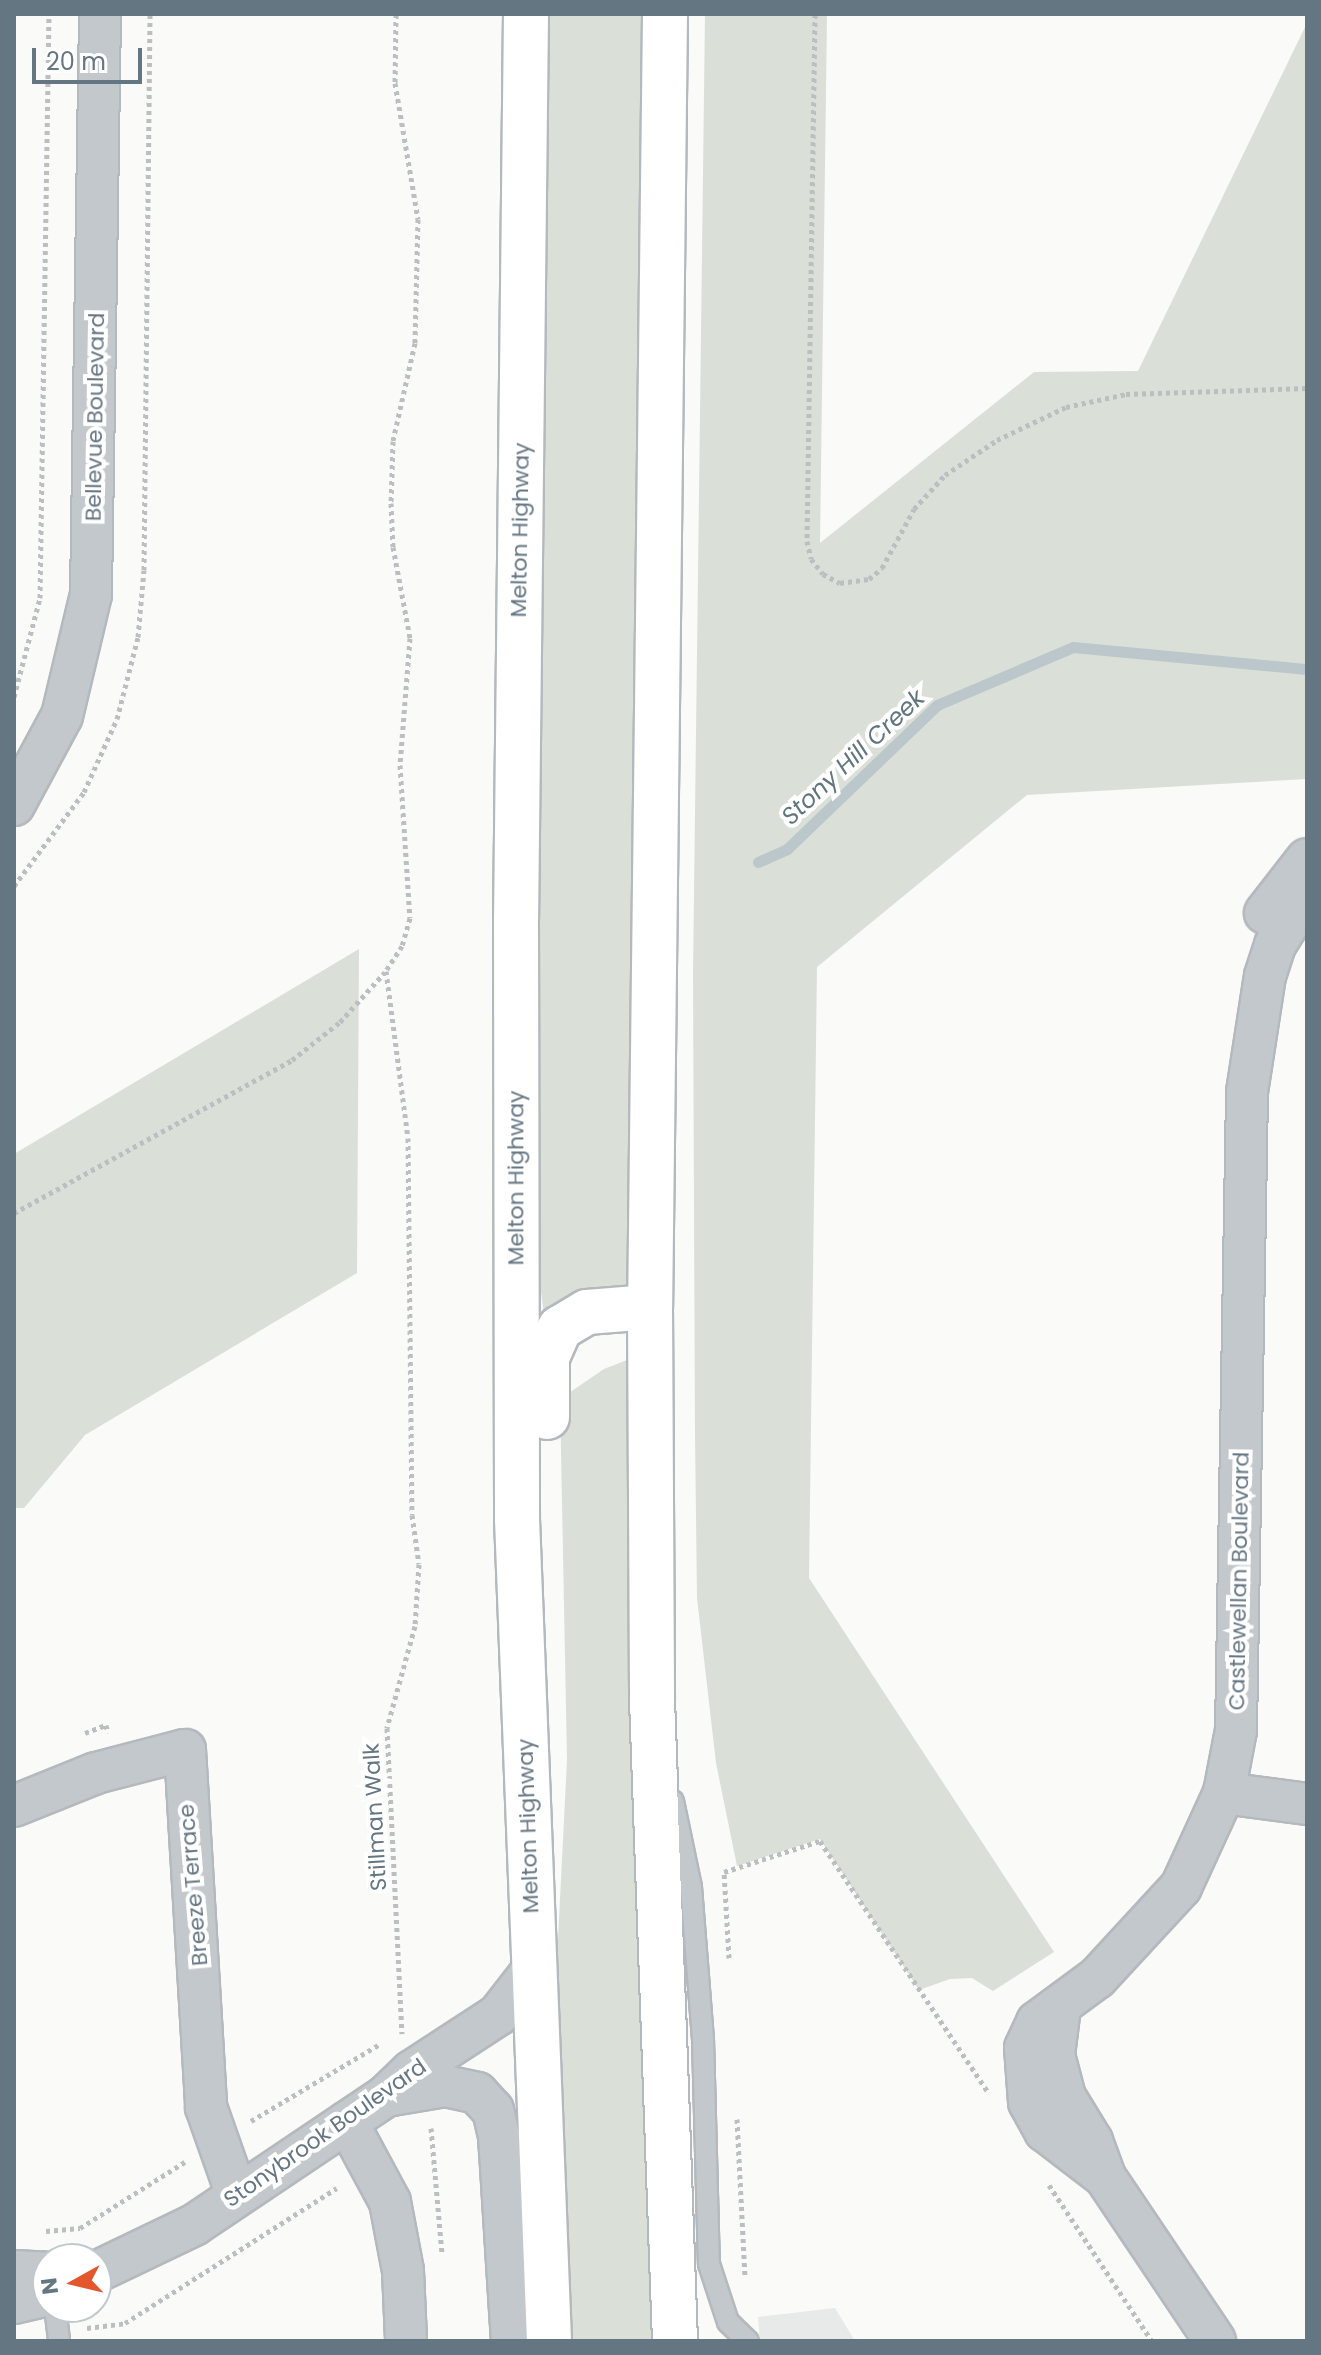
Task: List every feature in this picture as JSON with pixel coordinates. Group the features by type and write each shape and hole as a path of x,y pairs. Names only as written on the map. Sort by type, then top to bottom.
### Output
{"highway":[{"name":"Melton Highway","path":"526,14 516,920 517,1519 549,2341"},
{"path":"665,14 650,1307 652,1699 675,2341"},
{"path":"532,1950 550,1790 547,1357 551,1341 572,1318 603,1308 650,1307"}],"street":[{"name":"Bellevue Boulevard","path":"14,805 62,716 91,594 100,14"},
{"name":"Castlewellan Boulevard","path":"1247,1092 1238,1026 1246,952 1274,896 1307,859"},
{"name":"Castlewellan Boulevard","path":"1215,2341 1105,2177 1054,2143 1029,2102 1025,2048 1037,2022 1060,2007 1129,1948 1181,1887 1224,1793 1236,1730 1247,1092 1265,976 1275,945 1307,894"},
{"name":"Breeze Terrace","path":"14,1806 96,1773 185,1750 206,2107 237,2195"},
{"path":"1224,1793 1307,1804"},
{"name":"Stonybrook Boulevard","path":"112,2265 163,2243 409,2085 498,2015 532,1950"},
{"path":"409,2085 477,2093 497,2122 512,2341"},
{"path":"347,2122 390,2202 403,2271 406,2341"},
{"path":"14,2303 32,2312"}],"lane":[{"path":"652,1699 691,1887 703,2039 709,2264 728,2322 748,2341"}],"path":[{"path":"14,697 40,598 49,14"},
{"path":"14,1213 292,1060 340,1022 386,971 402,946 410,918 400,765 410,638 393,547 391,503 393,441 415,343 418,219 395,83 396,14"},
{"path":"815,14 807,541 811,559 823,574 848,584 869,579 882,568 914,509 945,475 997,440 1066,407 1138,393 1307,388"},
{"name":"Stillman Walk","path":"386,971 408,1138 412,1515 419,1564 415,1626 387,1728 402,2032 443,2269"},
{"path":"729,1965 724,1872 820,1841 990,2095"},
{"path":"283,2102 344,2200"},
{"path":"736,2106 746,2294"},
{"path":"1041,2173 1152,2341"},
{"path":"112,2323 125,2323 337,2188"}],"shaded area":[{"path":"547,14 644,14 627,1289 583,1292 545,1321 536,1256"},
{"path":"705,14 827,14 820,543 1034,372 1138,371 1307,23 1307,779 1027,795 817,967 809,1578 1054,1952 993,1991 972,1978 950,1979 919,1990 820,1839 737,1866 716,1763 697,1598 695,1433 693,975"},
{"path":"359,949 357,1273 85,1435 24,1508 14,1508 14,1154"},
{"path":"627,1360 635,1869 654,2341 572,2341 555,1999 567,1760 560,1399 604,1369"},
{"path":"835,2308 855,2341 760,2341 758,2317"}],"waterway":[{"name":"Stony Hill Creek","path":"758,862 787,849 937,705 1073,647 1307,669"}]}
